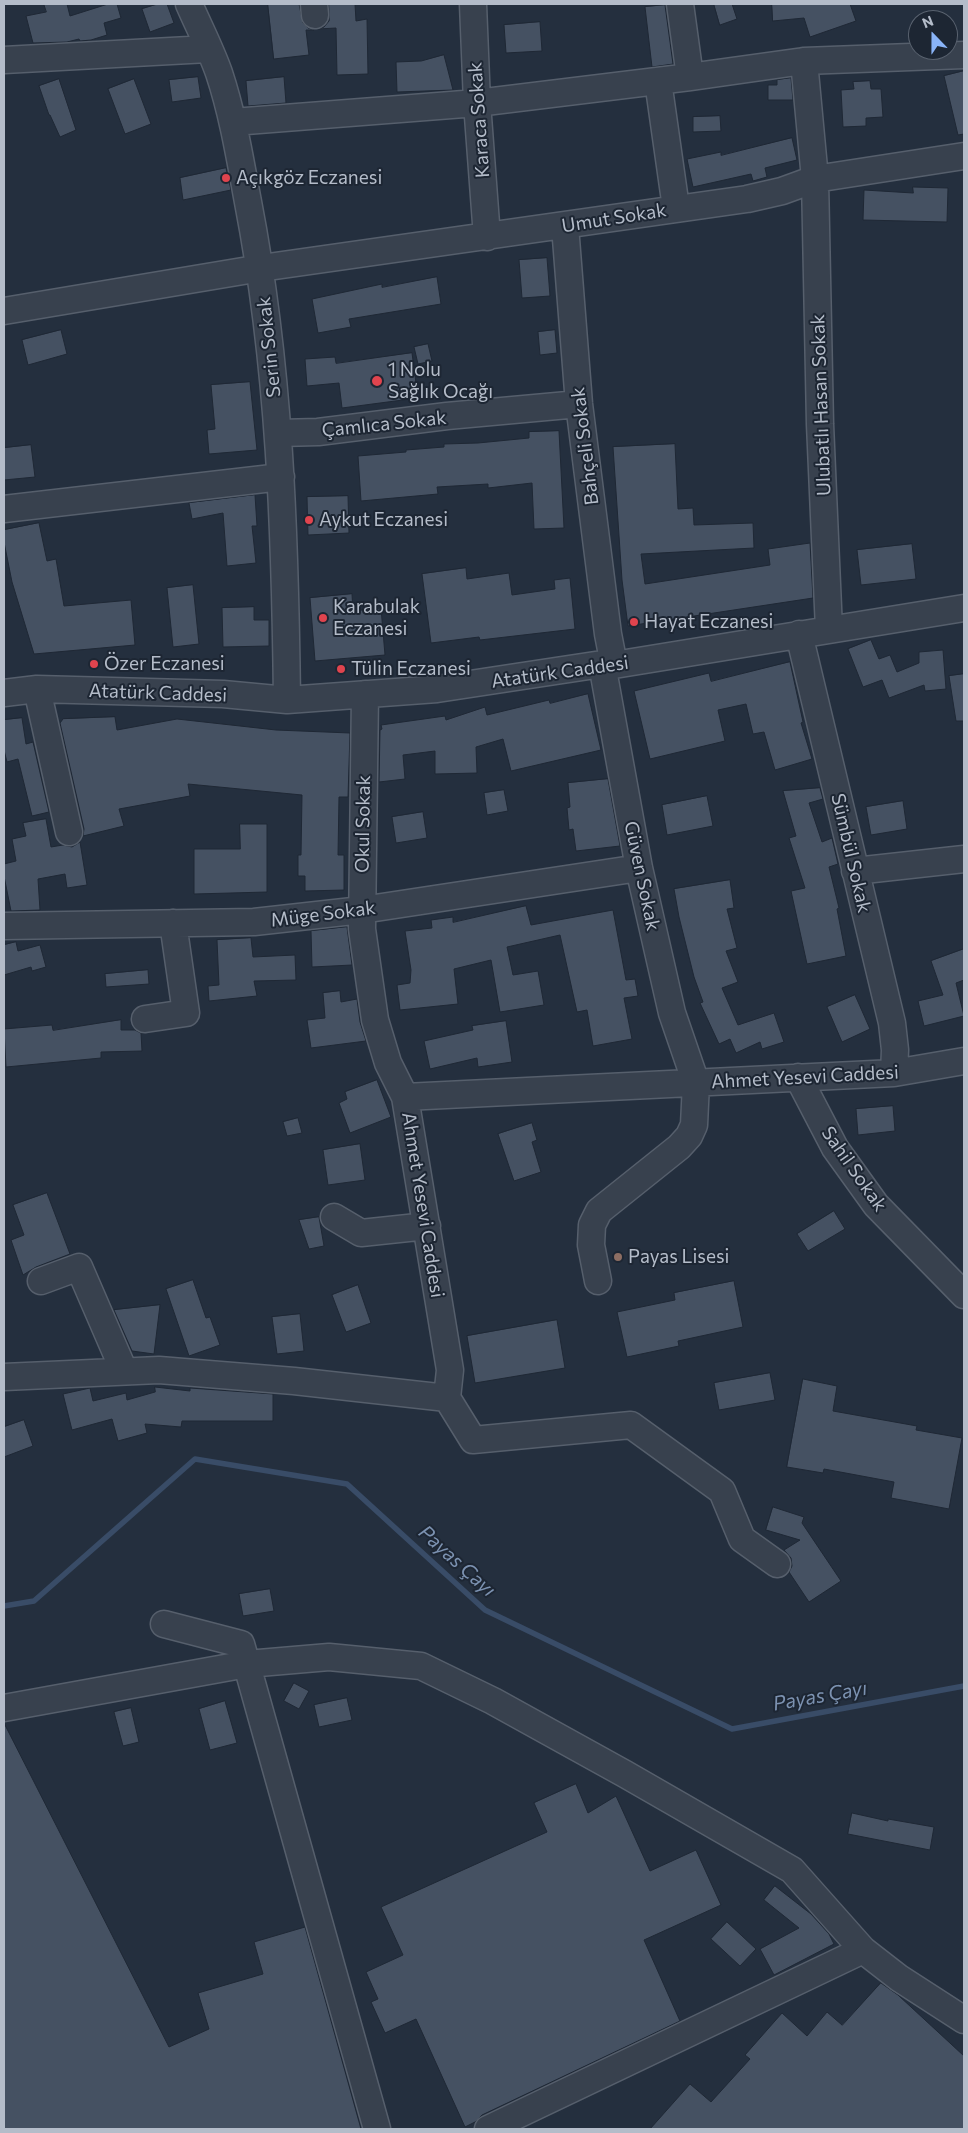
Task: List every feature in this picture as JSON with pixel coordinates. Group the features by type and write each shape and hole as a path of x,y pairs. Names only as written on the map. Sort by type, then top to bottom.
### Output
{"street":[{"name":"Serin Sokak","path":"189,4 219,72 233,122 261,268 279,433 285,578 287,700"},
{"name":"Karaca Sokak","path":"473,4 477,103 487,237"},
{"path":"680,4 690,77"},
{"path":"4,60 208,49"},
{"path":"233,122 477,103 804,61 964,55"},
{"name":"Ulubatlı Hasan Sokak","path":"804,61 815,180 820,424 829,630"},
{"path":"658,81 676,208"},
{"name":"Umut Sokak","path":"4,311 261,268 747,199 782,191 815,180 964,156"},
{"name":"Bahçeli Sokak","path":"565,226 578,404 608,634 608,665"},
{"name":"Çamlıca Sokak","path":"279,433 318,432 447,416 578,404"},
{"path":"4,509 281,477"},
{"name":"Atatürk Caddesi","path":"5,686 37,689 222,694 287,700 437,689 608,665 964,608"},
{"name":"Sümbül Sokak","path":"799,634 892,1023 895,1050 894,1073"},
{"name":"Güven Sokak","path":"608,665 638,868 672,1013 696,1083"},
{"path":"37,689 69,832"},
{"name":"Okul Sokak","path":"365,694 362,929 375,1020 388,1063 405,1097"},
{"path":"855,871 964,858"},
{"name":"Müge Sokak","path":"4,926 254,922 362,910 638,868"},
{"path":"145,1019 186,1013 173,923"},
{"name":"Ahmet Yesevi Caddesi","path":"447,1398 450,1370 405,1097 894,1073 964,1062"},
{"name":"Sahil Sokak","path":"798,1077 835,1148 876,1205 964,1295"},
{"path":"598,1281 591,1245 592,1225 599,1211 690,1136 694,1125 696,1083"},
{"path":"334,1217 361,1233 427,1226"},
{"path":"41,1281 79,1267 124,1371"},
{"path":"4,1377 159,1370 265,1378 447,1398 473,1440 631,1425 722,1491 742,1539 777,1564"},
{"path":"164,1624 241,1644 377,2129"},
{"path":"4,1708 247,1664 329,1657 421,1666 502,1705 792,1870 863,1950 899,1978 964,2020"},
{"path":"488,2129 863,1950"}],"building":[{"path":"44,4 67,4 70,16 108,4 117,4 121,18 104,23 107,35 91,40 80,41 79,39 67,42 33,43 26,16 46,12"},
{"path":"158,4 167,4 174,23 150,32 142,9"},
{"path":"268,4 299,4 303,23 308,28 314,30 306,30 309,55 274,59"},
{"path":"329,4 355,4 356,21 367,19 368,74 337,75 336,28 318,29 324,27 329,21"},
{"path":"714,4 732,4 737,19 720,25"},
{"path":"772,4 850,4 856,21 810,37 804,18 773,21"},
{"path":"665,5 673,64 652,67 645,7"},
{"path":"540,22 542,51 506,53 504,25"},
{"path":"444,55 453,90 397,92 396,62 421,61"},
{"path":"964,71 964,134 958,135 944,76"},
{"path":"198,77 201,98 172,102 169,80"},
{"path":"284,77 286,103 248,106 246,81"},
{"path":"791,78 793,100 768,100 768,85 777,85 777,80"},
{"path":"59,79 76,130 60,137 49,115 39,86"},
{"path":"134,79 151,124 125,134 108,89"},
{"path":"870,81 871,89 881,89 883,117 866,118 866,126 843,127 841,90 854,89 853,82"},
{"path":"720,116 721,131 693,132 693,117"},
{"path":"792,138 797,160 765,168 767,177 753,181 751,174 693,187 687,159 721,152 721,155"},
{"path":"226,168 231,190 183,200 180,178"},
{"path":"913,187 948,188 947,222 863,220 864,190 913,193"},
{"path":"547,258 550,296 522,298 519,260"},
{"path":"437,277 441,304 349,319 351,327 318,333 312,299 382,284 382,287"},
{"path":"61,330 67,354 28,365 22,340"},
{"path":"555,330 557,353 540,355 538,332"},
{"path":"428,344 432,361 418,364 414,347"},
{"name":"1 Nolu Sağlık Ocağı","path":"412,353 418,398 342,408 339,383 307,386 305,359 335,357 336,363"},
{"path":"250,382 257,450 209,454 207,430 215,429 211,385"},
{"path":"559,431 564,528 534,529 532,483 488,488 488,484 437,487 438,494 361,501 358,456 444,447 444,444 529,438 529,432"},
{"path":"675,444 678,509 693,508 694,525 753,523 754,548 641,554 645,584 770,565 768,549 810,543 813,598 628,626 622,580 613,447"},
{"path":"31,445 35,477 4,480 4,448"},
{"path":"255,495 257,526 252,526 256,563 227,566 223,513 192,519 189,503"},
{"path":"348,496 349,533 308,535 307,497"},
{"path":"39,523 47,561 56,559 64,606 131,600 135,645 34,654 12,582 4,542 4,530"},
{"path":"912,544 916,579 861,585 857,550"},
{"path":"466,568 467,579 509,573 512,595 555,589 554,580 570,578 575,629 480,640 479,637 431,643 422,574"},
{"path":"193,585 199,644 173,647 167,588"},
{"path":"352,594 353,611 381,608 385,655 315,661 310,598"},
{"path":"254,607 254,620 269,620 269,646 223,647 222,608"},
{"path":"871,640 879,659 890,655 897,672 919,663 919,652 943,650 946,689 925,691 924,685 889,698 882,680 863,687 848,649"},
{"path":"790,662 803,722 801,723 812,759 775,770 764,732 753,734 746,704 718,710 725,741 650,759 634,691 709,673 711,681"},
{"path":"964,674 964,721 956,721 949,676"},
{"path":"588,694 601,750 511,771 503,739 476,747 477,773 435,774 435,751 403,755 405,779 379,782 381,725 445,716 446,720 485,707 487,715 549,700 550,703"},
{"path":"115,717 117,730 177,719 276,730 350,733 348,797 339,797 338,855 344,855 344,890 305,891 305,876 298,876 298,855 301,855 302,795 188,784 190,796 119,809 124,826 83,836 84,829 60,723 63,719"},
{"path":"22,718 26,744 33,742 49,812 32,816 18,759 7,762 4,750 4,720"},
{"path":"608,779 620,846 576,851 573,829 569,830 567,808 570,807 568,783"},
{"path":"820,788 823,799 809,803 822,842 832,838 838,864 829,867 839,908 837,909 846,956 807,964 791,891 805,888 789,838 796,836 783,791"},
{"path":"504,790 508,811 487,815 484,793"},
{"path":"707,796 713,826 667,835 662,805"},
{"path":"903,801 907,829 871,835 866,807"},
{"path":"423,812 427,838 396,843 392,817"},
{"path":"46,819 51,847 63,845 72,847 80,842 87,885 67,888 65,874 38,879 40,910 11,911 4,876 4,864 16,861 12,839 26,836 23,823"},
{"path":"240,824 267,824 267,892 194,894 194,849 240,849"},
{"path":"730,880 734,908 727,909 737,948 726,951 738,982 722,988 738,1025 774,1013 784,1042 762,1049 760,1042 736,1053 730,1039 719,1044 700,1003 703,1002 694,977 674,889"},
{"path":"526,906 531,925 613,910 626,980 635,979 638,996 624,998 632,1039 593,1046 587,1010 577,1012 560,935 507,947 513,975 538,971 544,1005 500,1012 491,960 454,969 458,1004 400,1010 397,985 410,983 411,970 405,931 432,928 431,920 453,917 453,922"},
{"path":"347,927 352,965 312,967 311,931"},
{"path":"251,938 253,957 295,955 296,980 254,981 257,996 209,1001 208,986 219,985 217,940"},
{"path":"16,942 18,951 40,945 46,967 32,971 31,967 4,975 4,945"},
{"path":"964,949 964,980 956,983 964,1016 924,1026 918,1001 943,995 931,961"},
{"path":"148,970 149,984 106,987 105,974"},
{"path":"340,991 341,1002 357,999 360,1022 366,1041 311,1048 307,1020 325,1018 323,993"},
{"path":"855,995 870,1029 842,1042 827,1007"},
{"path":"121,1020 121,1030 135,1030 141,1033 142,1051 101,1052 101,1058 6,1067 4,1029 52,1025 53,1030"},
{"path":"506,1021 512,1062 478,1067 477,1058 430,1069 424,1041 473,1030 472,1026"},
{"path":"377,1080 391,1117 350,1133 339,1103 347,1099 345,1092"},
{"path":"893,1106 895,1131 858,1135 856,1109"},
{"path":"298,1118 302,1133 287,1136 283,1122"},
{"path":"532,1123 537,1140 532,1142 541,1172 514,1181 498,1134"},
{"path":"360,1144 365,1180 328,1185 323,1150"},
{"path":"47,1193 70,1254 36,1267 23,1275 11,1240 24,1235 13,1205"},
{"path":"834,1211 845,1229 808,1251 797,1234"},
{"path":"319,1217 324,1246 309,1249 299,1220"},
{"path":"193,1280 206,1318 210,1317 220,1345 189,1356 166,1289"},
{"path":"734,1281 743,1327 678,1341 679,1346 627,1357 617,1312 675,1300 674,1293"},
{"path":"358,1285 371,1323 346,1332 332,1295"},
{"path":"160,1305 154,1354 132,1351 114,1310"},
{"path":"300,1314 304,1351 277,1354 272,1317"},
{"path":"557,1320 565,1368 475,1383 467,1336"},
{"path":"770,1373 775,1400 719,1410 714,1383"},
{"path":"803,1379 837,1386 833,1411 917,1426 916,1430 962,1438 949,1509 891,1498 894,1482 824,1469 823,1473 787,1467"},
{"path":"155,1387 190,1391 190,1388 273,1394 273,1421 182,1421 181,1427 145,1424 147,1433 118,1441 112,1419 72,1430 63,1394 90,1388 93,1401 126,1393 127,1400 155,1392"},
{"path":"24,1420 33,1446 4,1457 4,1427"},
{"path":"773,1507 804,1517 802,1523 841,1581 809,1602 789,1572 792,1566 791,1558 784,1550 800,1540 766,1530"},
{"path":"270,1589 274,1611 243,1616 239,1594"},
{"path":"294,1683 309,1691 299,1709 284,1701"},
{"path":"347,1698 352,1720 319,1727 314,1705"},
{"path":"225,1701 237,1743 210,1750 199,1709"},
{"path":"131,1708 139,1742 123,1746 114,1712"},
{"path":"4,1723 169,2047 209,2029 198,1993 263,1974 254,1942 305,1927 361,2129 4,2129"},
{"path":"576,1784 588,1813 616,1796 650,1871 696,1850 721,1905 644,1940 680,2021 482,2115 475,2122 465,2127 416,2019 385,2033 371,2002 378,1999 366,1972 403,1955 381,1907 547,1832 534,1803"},
{"path":"852,1813 888,1821 888,1819 934,1827 930,1850 848,1834"},
{"path":"775,1886 811,1914 829,1934 834,1944 774,1975 760,1949 799,1928 764,1900"},
{"path":"727,1922 756,1949 740,1966 711,1939"},
{"path":"881,1983 898,1995 964,2056 964,2129 650,2129 690,2084 711,2102 750,2059 745,2055 782,2013 807,2036 827,2012 842,2025"}],"waterway":[{"name":"Payas Çayı","path":"4,1606 34,1601 195,1459 347,1484 485,1610 732,1729 964,1686"}],"place":[{"name":"Açıkgöz Eczanesi","path":"226,178"},
{"name":"1 Nolu Sağlık Ocağı","path":"377,381"},
{"name":"Aykut Eczanesi","path":"309,520"},
{"name":"Karabulak Eczanesi","path":"323,618"},
{"name":"Hayat Eczanesi","path":"634,622"},
{"name":"Özer Eczanesi","path":"94,664"},
{"name":"Tülin Eczanesi","path":"341,669"},
{"name":"Payas Lisesi","path":"618,1257"}]}
